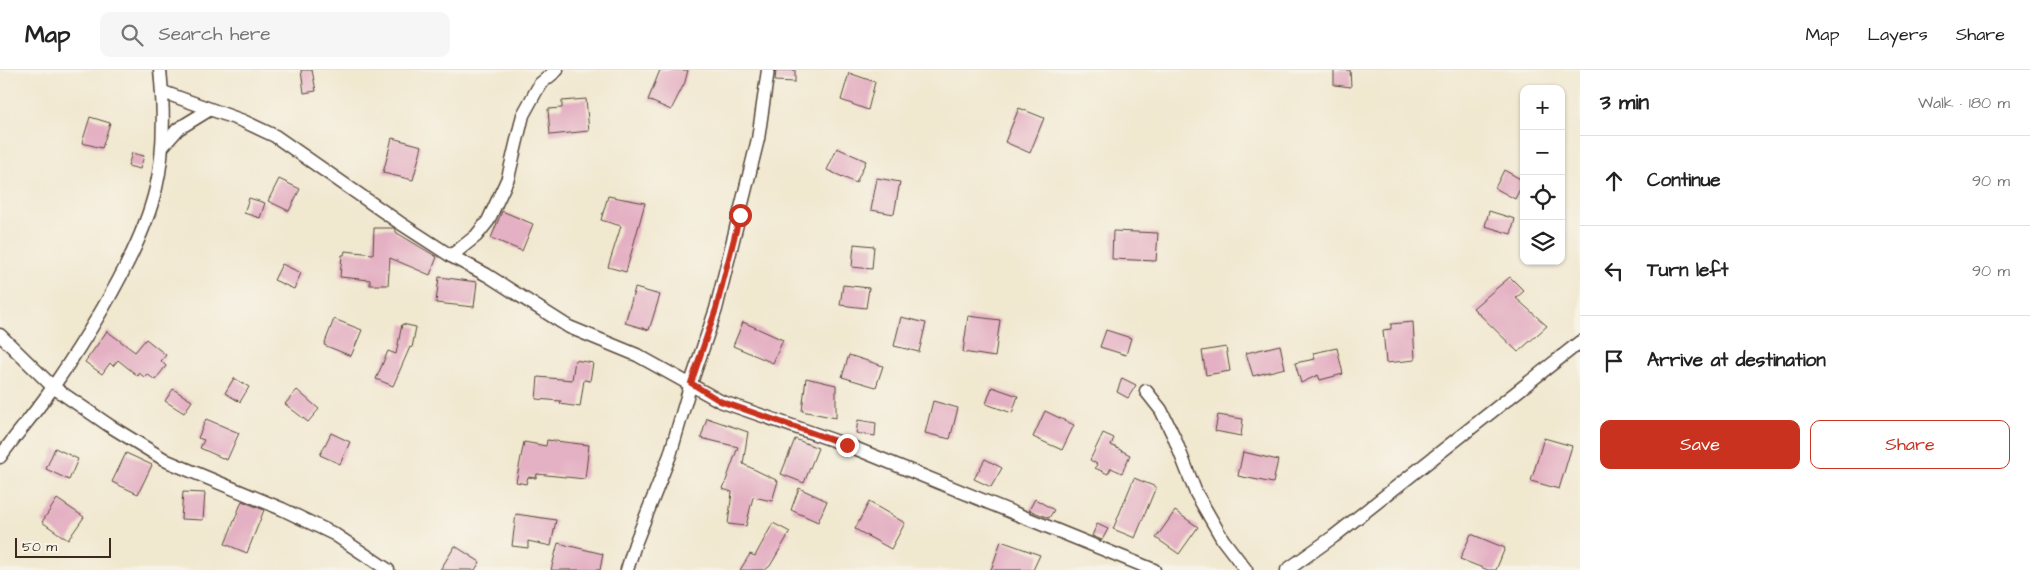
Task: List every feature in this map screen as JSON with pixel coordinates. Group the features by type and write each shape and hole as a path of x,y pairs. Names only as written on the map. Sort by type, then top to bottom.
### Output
{"street":[{"path":"0,456 53,387 109,296 141,233 156,188 163,146 163,92 160,70"},
{"path":"450,256 476,236 488,221 508,178 523,115 540,84 557,70"},
{"path":"627,570 635,544 670,455 691,383 716,309 746,194 758,139 768,70"},
{"path":"163,92 242,121 275,136 343,185 450,256 487,275 569,327 637,355 691,383 720,401 847,445 1154,570"},
{"path":"163,146 178,129 210,110"},
{"path":"0,335 53,387 110,426 167,461 282,509 334,534 388,570"},
{"path":"1287,570 1333,537 1580,342"},
{"path":"1146,391 1161,410 1196,493 1224,540 1246,570"}],"building":[{"path":"301,70 312,70 316,91 304,93"},
{"path":"660,70 688,70 685,82 671,110 648,100"},
{"path":"776,70 795,70 795,82 775,81"},
{"path":"1334,70 1350,70 1351,87 1334,85"},
{"path":"849,73 875,82 868,110 841,100"},
{"path":"586,99 589,131 550,135 548,109 562,108 562,101"},
{"path":"1019,108 1044,118 1030,153 1005,142"},
{"path":"90,117 110,123 102,148 82,143"},
{"path":"392,138 422,146 413,180 383,173"},
{"path":"837,148 866,161 856,183 827,170"},
{"path":"132,153 144,156 140,169 128,166"},
{"path":"1504,170 1520,179 1520,189 1515,199 1495,188"},
{"path":"877,178 900,182 894,214 871,210"},
{"path":"279,179 300,189 289,211 268,201"},
{"path":"608,196 645,203 626,272 608,267 621,226 601,220"},
{"path":"249,198 265,203 260,218 244,213"},
{"path":"502,211 533,224 522,251 491,238"},
{"path":"1489,211 1515,219 1511,234 1485,226"},
{"path":"374,228 394,228 397,233 437,257 430,275 390,258 388,285 370,285 370,280 340,277 342,255 344,255 345,251 373,254"},
{"path":"1113,231 1158,233 1156,261 1112,259"},
{"path":"854,244 874,246 872,269 852,267"},
{"path":"282,264 301,273 294,289 274,280"},
{"path":"439,277 477,282 474,307 436,303"},
{"path":"1510,277 1524,291 1516,298 1547,326 1518,352 1473,308"},
{"path":"843,285 869,288 866,308 840,305"},
{"path":"635,288 660,295 649,330 625,323"},
{"path":"968,316 1000,320 995,357 963,352"},
{"path":"901,317 926,323 919,352 894,346"},
{"path":"334,319 362,330 351,356 324,345"},
{"path":"743,322 783,340 773,363 733,346"},
{"path":"1413,322 1415,360 1386,363 1383,330 1391,329 1391,324"},
{"path":"402,324 416,327 412,348 410,347 393,386 376,379 388,351 396,354"},
{"path":"1106,330 1131,338 1126,355 1100,347"},
{"path":"107,331 135,352 146,339 166,355 161,361 166,366 155,380 147,374 144,377 139,373 138,376 118,360 113,366 110,363 102,374 85,362"},
{"path":"1280,345 1285,368 1253,376 1246,353"},
{"path":"1226,347 1230,371 1206,375 1202,351"},
{"path":"1337,348 1343,374 1320,380 1318,375 1301,383 1295,363 1315,359 1313,353"},
{"path":"849,355 883,366 876,387 842,377"},
{"path":"575,360 593,363 590,381 584,380 580,407 560,404 561,401 536,399 538,377 572,380"},
{"path":"234,378 249,387 240,402 225,393"},
{"path":"806,378 836,385 836,418 802,411"},
{"path":"1122,378 1136,385 1128,398 1117,392"},
{"path":"992,387 1018,396 1012,413 986,404"},
{"path":"173,389 192,401 184,413 165,401"},
{"path":"297,390 319,409 308,422 285,404"},
{"path":"933,401 958,408 950,439 925,433"},
{"path":"1045,411 1074,425 1062,450 1033,437"},
{"path":"1218,415 1243,419 1241,436 1215,431"},
{"path":"707,418 748,432 743,464 778,481 772,501 753,497 746,526 728,524 732,492 723,489 738,447 701,438"},
{"path":"206,419 239,433 227,460 200,448 204,440 198,438"},
{"path":"858,420 876,423 875,436 856,433"},
{"path":"331,433 350,442 340,464 320,455"},
{"path":"1103,433 1114,438 1111,445 1130,455 1122,473 1111,468 1108,474 1095,468 1097,464 1090,460"},
{"path":"1544,438 1572,446 1559,489 1531,481"},
{"path":"795,439 818,448 804,483 781,474"},
{"path":"547,440 589,445 585,479 537,474 536,478 528,477 526,484 516,482 524,442 546,446"},
{"path":"55,448 78,459 69,480 46,469"},
{"path":"1243,452 1278,460 1273,483 1238,476"},
{"path":"126,453 152,465 138,494 112,482"},
{"path":"985,459 1002,468 991,487 974,479"},
{"path":"1134,478 1156,487 1135,538 1113,529"},
{"path":"799,488 827,501 818,522 791,510"},
{"path":"183,492 205,493 203,520 181,519"},
{"path":"57,499 84,517 68,540 42,522"},
{"path":"1035,499 1054,510 1049,518 1029,510"},
{"path":"242,501 264,510 247,553 225,544"},
{"path":"869,502 905,523 891,549 855,529"},
{"path":"1175,511 1198,527 1179,554 1156,538"},
{"path":"516,514 556,520 551,546 528,541 528,548 512,546"},
{"path":"773,523 790,532 770,566 765,570 740,570 750,554 755,556"},
{"path":"1097,524 1108,529 1102,540 1092,536"},
{"path":"1471,534 1505,548 1496,570 1488,570 1460,559"},
{"path":"1001,541 1040,555 1033,570 991,570"},
{"path":"558,543 603,554 600,570 551,570"},
{"path":"455,546 480,562 475,570 440,570"}],"route":[{"path":"740,215 716,309 691,383 720,401 847,445"}]}
